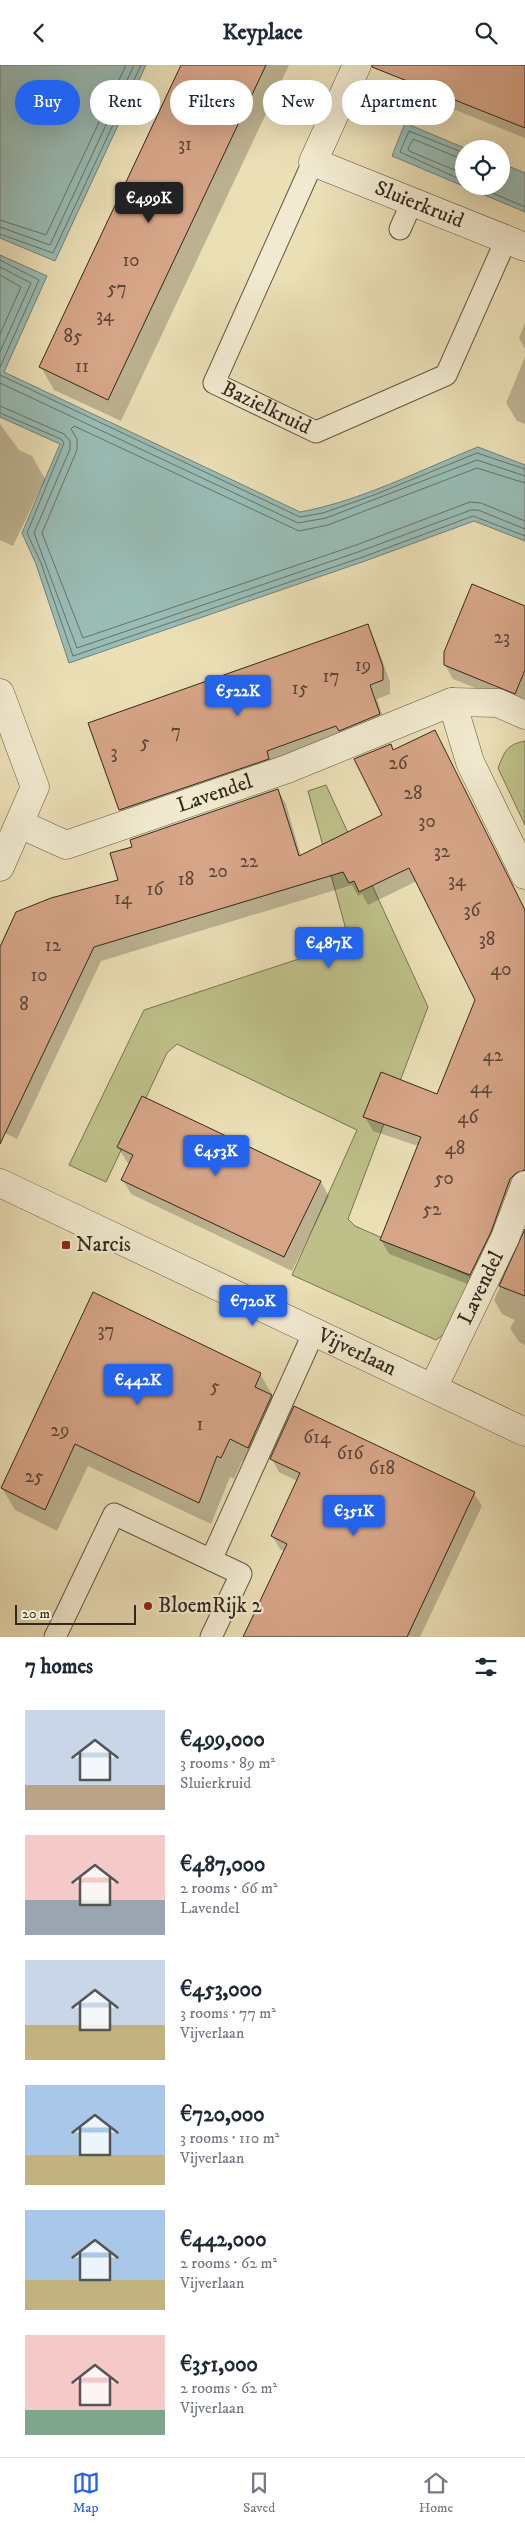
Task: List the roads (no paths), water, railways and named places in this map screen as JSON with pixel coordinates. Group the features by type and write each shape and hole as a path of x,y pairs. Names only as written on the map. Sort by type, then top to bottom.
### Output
{"street":[{"name":"Bazielkruid","path":"313,162 356,65"},
{"name":"Sluierkruid","path":"313,162 515,244"},
{"path":"0,693 36,787 0,867"},
{"path":"452,702 470,762 525,875"},
{"name":"Lavendel","path":"20,824 66,845 287,769 452,702 498,703 525,715"},
{"name":"Vijverlaan","path":"0,1183 525,1432"},
{"name":"Lavendel","path":"433,1388 504,1239 525,1185"}],"lane":[{"name":"Bazielkruid","path":"313,162 214,383 316,431 424,387 446,375 515,244"},
{"path":"400,229 412,202"},
{"path":"210,1560 314,1332"},
{"path":"55,1637 114,1513 241,1574 211,1637"}],"water":[{"path":"0,65 146,65 139,80 90,80 90,125 118,125 55,261 0,238"},
{"path":"404,125 410,125 455,144 455,183 392,156"},
{"path":"510,167 525,173 525,212 485,195 510,195"},
{"path":"0,255 47,276 4,372 300,512 368,493 478,447 525,465 525,541 474,521 365,561 69,663 36,564 22,533 60,444 0,417"}],"place":[{"name":"Narcis","path":"66,1245"},
{"name":"BloemRijk 2","path":"148,1606"}]}
